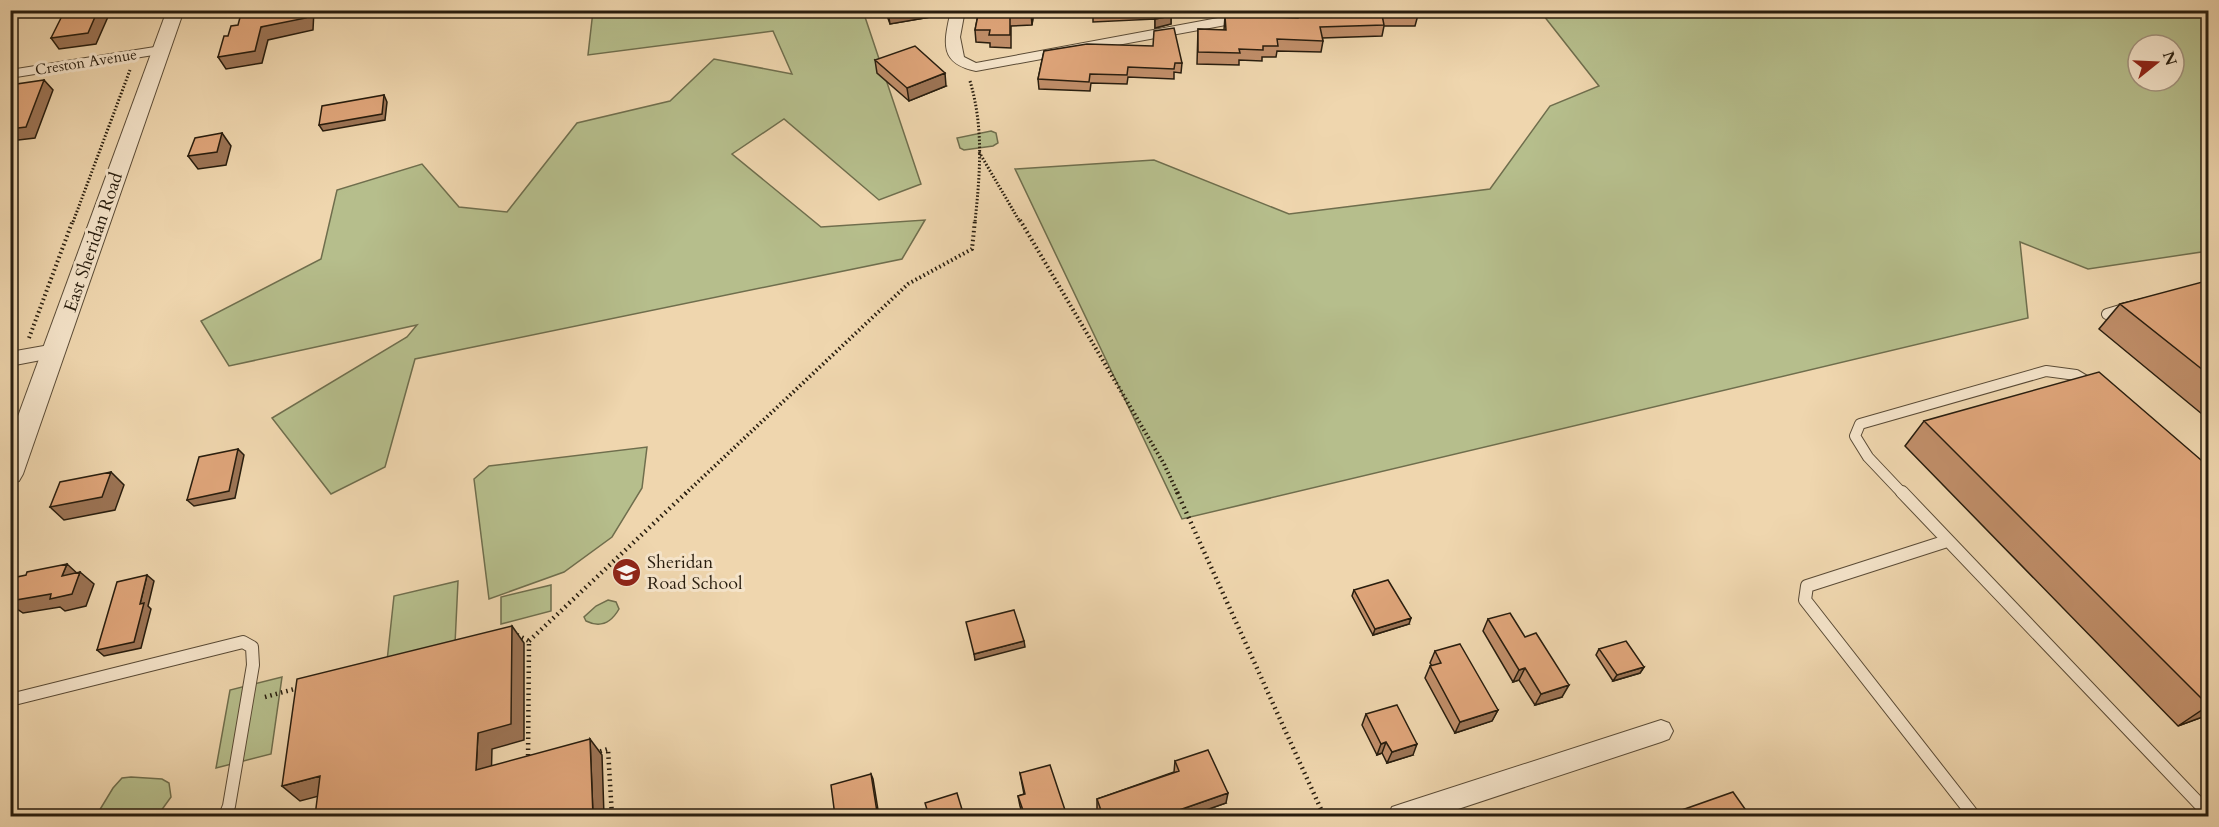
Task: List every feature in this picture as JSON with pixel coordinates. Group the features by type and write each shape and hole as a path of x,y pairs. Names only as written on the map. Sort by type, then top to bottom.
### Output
{"street":[{"name":"East Sheridan Road","path":"10,474 176,10"},
{"path":"958,10 953,46 957,60 964,66 976,67 1286,10"},
{"path":"1198,10 1208,25"},
{"name":"Creston Avenue","path":"10,74 162,50"},
{"path":"10,359 55,351"},
{"path":"1401,816 1661,731"}],"lane":[{"path":"2107,314 2141,304"},
{"path":"2100,389 2076,375 2046,370 1860,424 1855,436 1868,458 2208,813"},
{"path":"1947,541 1807,586 1805,600 1974,816"},
{"path":"10,700 243,642 252,647 253,664 229,806 225,816"}],"path":[{"path":"26,345 136,54"},
{"path":"528,771 529,641 908,285 972,249 979,151 978,101 964,66"},
{"path":"979,151 1164,464 1324,816"},
{"path":"510,632 529,641"},
{"path":"247,701 304,686"},
{"path":"585,755 608,749 612,816"}],"green space":[{"path":"593,11 863,11 921,184 879,200 784,119 732,154 821,227 925,220 902,259 415,359 385,467 331,494 272,418 407,337 417,325 229,366 201,321 321,259 337,190 422,164 459,207 507,212 577,123 670,101 714,59 792,74 773,31 588,55"},
{"path":"1540,11 2208,11 2208,251 2088,269 2020,242 2028,318 1182,519 1015,169 1154,160 1289,214 1490,189 1550,106 1599,86"},
{"path":"991,131 996,133 998,143 993,146 964,150 960,148 957,138"},
{"path":"647,447 642,488 612,537 564,572 489,599 474,479 489,466"},
{"path":"458,581 455,644 387,661 394,596"},
{"path":"551,585 551,611 501,624 501,597"},
{"path":"608,600 616,602 619,609 609,621 596,624 586,621 584,617 596,606"},
{"path":"282,677 271,754 216,768 230,690"},
{"path":"122,778 162,779 169,783 171,797 158,815 96,816 113,788"}],"building":[{"path":"65,10 98,10 88,33 51,38"},
{"path":"242,10 306,10 306,18 261,27 255,51 218,57 224,36 228,36 231,26 238,25"},
{"path":"979,10 1032,10 1031,13 1010,14 1010,35 989,35 990,30 975,30"},
{"path":"1093,10 1155,10 1093,13"},
{"path":"1155,10 1170,10 1171,16 1155,19"},
{"path":"1298,10 1417,10 1418,15 1382,15 1384,25 1320,27 1323,41 1277,39 1278,46 1263,46 1263,50 1239,49 1240,53 1198,52 1198,29 1226,30 1225,16 1298,18"},
{"path":"1174,28 1182,63 1175,63 1174,69 1128,67 1127,75 1090,74 1089,82 1038,79 1044,51 1087,44 1153,46 1154,31"},
{"path":"915,46 945,73 907,88 875,60"},
{"path":"44,80 26,127 10,129 10,85"},
{"path":"384,95 382,114 319,125 322,106"},
{"path":"222,133 217,152 188,156 195,138"},
{"path":"2206,281 2208,283 2208,374 2120,304"},
{"path":"2099,372 2208,466 2208,705 1924,421"},
{"path":"238,449 229,491 187,500 199,457"},
{"path":"111,472 102,497 50,507 60,482"},
{"path":"67,564 62,576 80,572 72,594 50,599 51,594 10,601 10,593 17,577 26,575 27,572"},
{"path":"147,575 140,604 144,603 134,642 97,650 117,582"},
{"path":"1388,580 1411,618 1375,629 1354,590"},
{"path":"1014,610 1024,641 974,654 966,622"},
{"path":"1510,613 1525,637 1536,633 1569,685 1541,694 1525,668 1519,670 1488,619"},
{"path":"512,626 511,724 478,733 476,770 590,739 593,816 315,816 320,776 282,786 297,679"},
{"path":"1626,641 1644,667 1617,675 1599,649"},
{"path":"1460,644 1498,710 1460,722 1430,666 1441,663 1435,651"},
{"path":"1397,705 1417,744 1392,752 1386,742 1381,744 1366,714"},
{"path":"1208,750 1228,793 1162,816 1103,816 1097,799 1179,771 1175,761"},
{"path":"1050,765 1067,816 1025,816 1018,796 1025,794 1020,773"},
{"path":"871,774 877,812 859,816 835,816 831,785"},
{"path":"1733,792 1750,816 1686,816 1682,810"},
{"path":"957,793 964,816 929,816 925,803"}],"place":[{"name":"Sheridan Road School","path":"626,572"}]}
